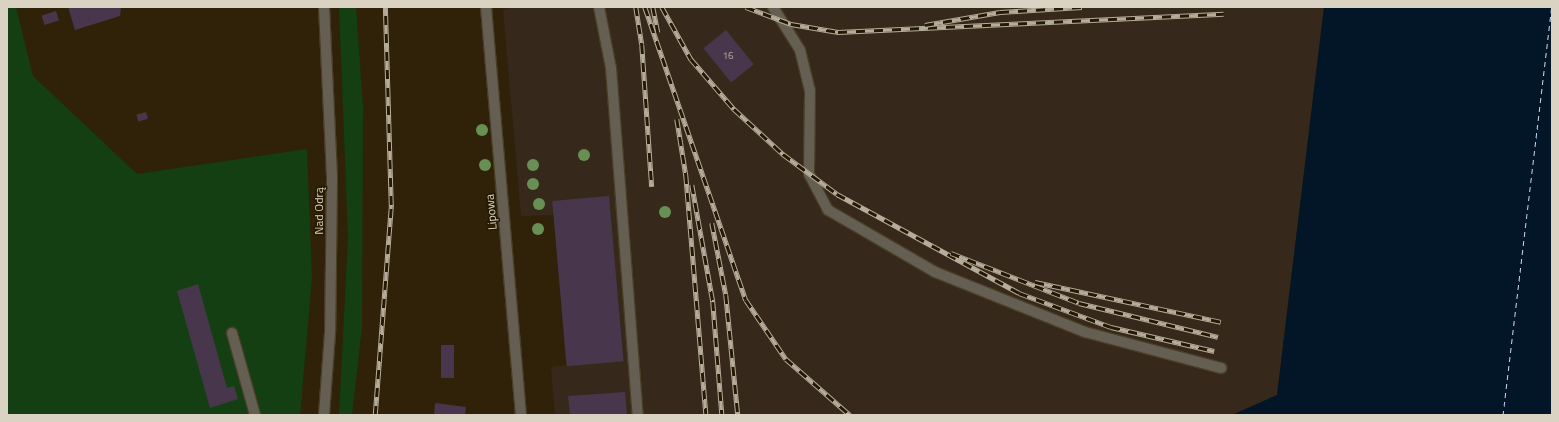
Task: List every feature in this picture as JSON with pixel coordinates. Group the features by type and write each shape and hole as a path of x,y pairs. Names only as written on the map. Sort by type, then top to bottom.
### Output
{"street":[{"name":"Nad Odrą","path":"324,7 332,178 331,326 324,415"},
{"name":"Lipowa","path":"486,7 521,415"},
{"path":"599,7 611,68 638,415"},
{"path":"773,7 800,50 810,90 809,174 828,210 935,272 1085,332 1221,368"},
{"path":"232,333 255,415"}],"shaded area":[{"path":"516,7 1324,7 1277,395 1232,415 555,415 551,367 566,365 554,215 521,216 503,9"}],"green space":[{"path":"7,7 16,7 33,76 137,174 307,149 312,278 300,415 7,415"},
{"path":"339,7 356,7 363,107 362,327 352,415 339,415 348,237"}],"water":[{"path":"1324,7 1552,7 1552,415 1232,415 1277,395"}],"building":[{"path":"68,7 121,7 120,16 75,30"},
{"path":"56,11 59,21 45,25 42,15"},
{"path":"726,30 754,64 731,82 703,48"},
{"path":"146,112 148,119 138,121 136,115"},
{"path":"609,196 623,361 567,366 552,201"},
{"path":"198,284 227,388 234,386 238,399 210,408 177,291"},
{"path":"441,345 454,345 454,378 441,378"},
{"path":"625,392 627,415 570,415 568,396"},
{"path":"435,403 466,407 465,415 434,415"}],"ferry route":[{"path":"1503,415 1552,7"}],"railway":[{"path":"375,415 391,205 385,7"},
{"path":"636,7 642,45 652,187"},
{"path":"645,7 746,300 786,359 850,415"},
{"path":"653,7 658,33"},
{"path":"662,7 691,59 734,109 783,154 837,194 1019,293 1111,327 1214,351"},
{"path":"746,7 791,24 838,32 1224,14"},
{"path":"925,25 1000,12 1082,7"},
{"path":"677,119 686,175 706,415"},
{"path":"692,185 713,302 722,415"},
{"path":"712,223 726,295 738,415"},
{"path":"951,253 1079,303 1218,337"},
{"path":"1035,282 1221,322"}]}
